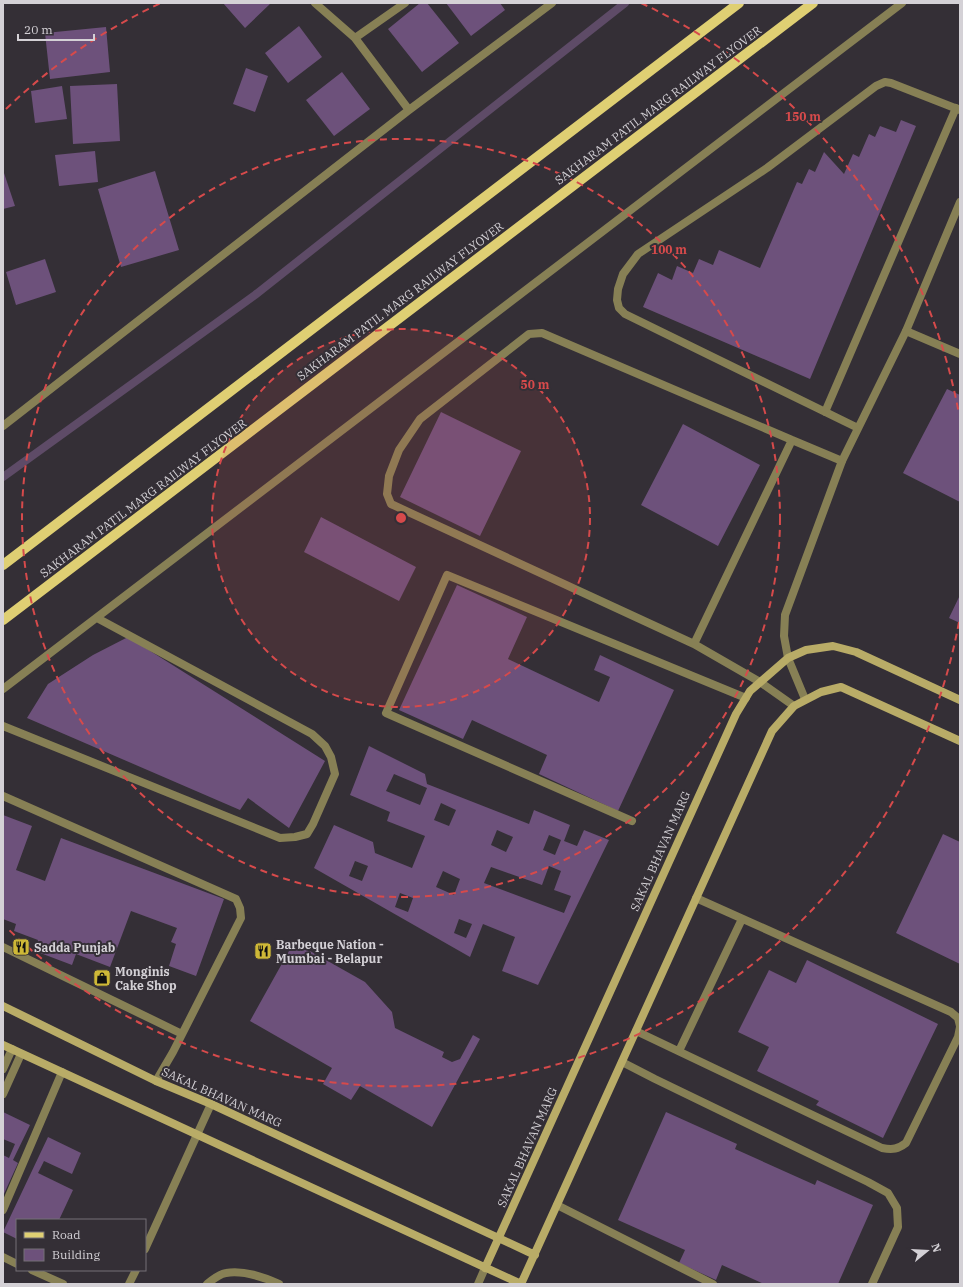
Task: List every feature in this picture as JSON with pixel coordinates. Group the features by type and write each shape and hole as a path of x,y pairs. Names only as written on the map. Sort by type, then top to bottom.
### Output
{"main road":[{"path":"3,565 739,3"},
{"name":"SAKHARAM PATIL MARG RAILWAY FLYOVER","path":"3,620 814,3"},
{"name":"SAKAL BHAVAN MARG","path":"485,1268 736,714 750,691 788,658 806,650 833,646 856,652 960,700"},
{"path":"3,1045 521,1284 772,731 794,706 821,692 841,687 960,741"},
{"name":"SAKAL BHAVAN MARG","path":"3,1006 156,1081 211,1104 535,1255"}],"street":[{"path":"315,3 355,38 409,110"},
{"path":"355,38 405,3"},
{"path":"3,426 409,110 552,3"},
{"path":"3,689 902,3"},
{"path":"825,412 958,109 891,83 885,82 876,86 767,168 638,254 623,274 618,289 617,300 619,308 625,314 825,412 858,428"},
{"path":"805,699 788,658 784,636 786,615 842,461 906,331 960,202"},
{"path":"906,331 960,354"},
{"path":"794,706 760,682 694,644 391,504 387,494 389,476 399,450 420,418 529,334 542,333 842,461"},
{"path":"694,644 792,440"},
{"path":"632,821 386,713 447,575 746,698"},
{"path":"3,726 280,838 296,837 307,834 314,824 335,774 331,757 325,746 312,734 97,618"},
{"path":"3,796 236,900 240,908 241,918 182,1034 156,1081"},
{"path":"636,1031 882,1148 892,1150 906,1143 958,1037 960,1026 958,1018 951,1012 696,898"},
{"path":"679,1051 742,919"},
{"path":"3,947 182,1034"},
{"path":"3,1070 12,1049"},
{"path":"3,1094 21,1054"},
{"path":"622,1062 868,1182 888,1194 897,1208 898,1228 872,1284"},
{"path":"3,1210 62,1072"},
{"path":"146,1247 211,1104"},
{"path":"557,1205 713,1284"},
{"path":"3,1257 16,1264"},
{"path":"478,1284 485,1268"},
{"path":"34,1271 64,1284"},
{"path":"129,1284 136,1271"},
{"path":"207,1284 225,1273 240,1273 262,1277 279,1284"}],"building":[{"path":"223,3 271,3 245,28"},
{"path":"420,3 427,3 459,43 422,72 388,29"},
{"path":"446,3 500,3 505,10 471,36"},
{"path":"299,26 322,57 288,83 265,53"},
{"path":"106,27 110,72 50,79 45,33"},
{"path":"246,68 268,76 255,112 233,104"},
{"path":"342,72 370,109 334,136 306,100"},
{"path":"117,84 120,141 73,144 70,86"},
{"path":"62,86 67,119 35,123 31,91"},
{"path":"901,120 916,126 810,379 643,307 658,273 672,280 677,266 693,273 699,259 713,265 719,250 760,268 797,182 802,184 809,169 815,172 824,152 844,174 853,154 859,157 869,134 875,137 880,126 896,132"},
{"path":"95,151 98,182 59,186 55,155"},
{"path":"3,170 15,206 3,209"},
{"path":"155,171 179,250 121,267 98,189"},
{"path":"45,259 56,292 16,305 6,272"},
{"path":"947,389 960,395 960,502 903,473"},
{"path":"441,412 521,451 480,536 400,497"},
{"path":"683,424 760,465 718,546 641,505"},
{"path":"321,517 416,567 399,601 304,552"},
{"path":"457,585 527,617 508,659 599,702 610,677 594,670 600,655 674,690 618,811 539,774 547,755 472,720 463,739 399,710"},
{"path":"960,595 960,623 949,618"},
{"path":"128,637 325,761 289,828 248,798 240,810 27,718 48,684 93,655"},
{"path":"369,746 425,774 427,784 529,824 534,810 570,825 564,841 577,846 584,830 609,840 538,985 502,971 515,937 483,924 470,957 314,868 334,825 373,842 375,853 412,868 425,836 387,821 390,812 350,795","holes":["394,774 427,788 420,805 386,791","441,803 456,810 449,826 434,820","497,830 513,837 506,852 491,845","549,835 561,840 555,855 543,850","355,861 368,866 362,881 349,876","549,866 561,871 554,890 571,896 564,913 484,883 491,867 542,885","443,871 460,879 454,895 436,887","400,893 413,898 408,912 395,907","459,919 472,924 466,938 454,933"]},
{"path":"3,815 32,826 16,870 45,881 61,838 224,899 196,976 169,966 176,944 171,942 177,928 131,911 110,967 76,954 72,965 35,951 38,940 14,931 16,924 3,919"},
{"path":"943,834 960,842 960,964 896,933"},
{"path":"294,942 365,982 392,1012 395,1028 444,1052 442,1057 452,1062 460,1059 473,1035 480,1039 432,1127 360,1086 351,1100 323,1084 332,1068 250,1021"},
{"path":"807,960 938,1024 883,1138 816,1105 819,1101 757,1071 769,1047 738,1032 769,970 796,983"},
{"path":"3,1112 30,1125 13,1160 18,1163 3,1196 3,1155 9,1158 15,1144 3,1139"},
{"path":"666,1112 737,1144 735,1149 815,1185 817,1180 873,1205 838,1284 764,1284 722,1265 716,1280 679,1263 685,1250 618,1220"},
{"path":"48,1137 81,1153 72,1174 44,1161 38,1173 73,1190 59,1219 16,1219 16,1238 3,1232"}],"waterway":[{"path":"3,477 255,295 625,3"}],"place":[{"name":"Sadda Punjab","path":"21,947"},
{"name":"Barbeque Nation - Mumbai - Belapur","path":"263,951"},
{"name":"Monginis Cake Shop","path":"102,978"}]}
